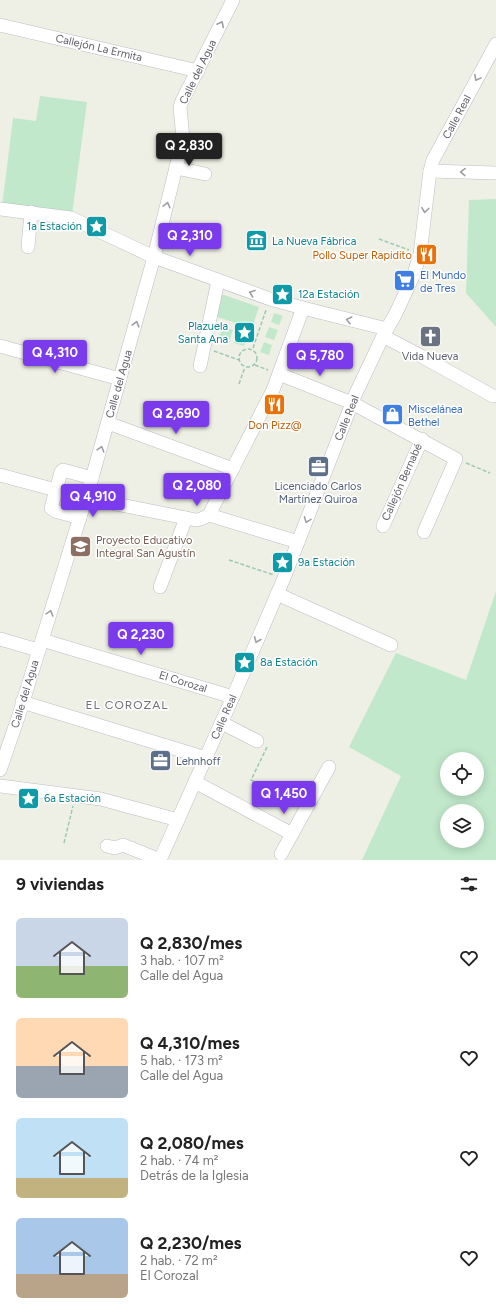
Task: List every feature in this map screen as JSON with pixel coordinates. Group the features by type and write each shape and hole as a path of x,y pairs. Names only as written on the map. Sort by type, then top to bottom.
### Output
{"street":[{"name":"Calle del Agua","path":"0,770 80,518 154,257 183,139 180,107 233,0"},
{"name":"Callejón La Ermita","path":"0,25 198,71"},
{"name":"Calle Real","path":"160,860 222,723 284,578 352,402 414,274 420,254 430,171 433,160 496,44"},
{"path":"176,168 205,174"},
{"path":"430,171 496,173"},
{"path":"0,209 71,218 154,257 270,299 385,333 421,356 493,396"},
{"path":"28,247 31,212"},
{"path":"200,366 205,348 218,280"},
{"path":"86,498 196,520 208,515 273,390 303,308"},
{"path":"0,346 120,379"},
{"name":"Callejón Bernabé","path":"279,374 352,402 456,459"},
{"path":"108,423 233,469"},
{"name":"Callejón Bernabé","path":"383,526 422,439"},
{"path":"424,532 456,459"},
{"path":"80,518 52,510 51,506 61,472 63,470 92,478"},
{"path":"0,475 56,490"},
{"path":"208,515 298,542"},
{"path":"160,587 186,518"},
{"path":"276,594 391,645"},
{"name":"El Corozal","path":"0,639 40,645 233,697"},
{"path":"22,702 206,758"},
{"path":"222,723 257,741"},
{"path":"281,854 329,767"},
{"path":"198,777 292,834"},
{"path":"0,786 75,795 114,802 178,820"},
{"path":"107,846 115,848 123,845 160,860"}],"path":[{"path":"379,239 420,254"},
{"path":"252,349 270,299"},
{"path":"205,348 239,360 245,367 252,367 254,365 258,358 256,351 252,349 244,349 239,356 239,360"},
{"path":"254,365 279,374"},
{"path":"239,384 245,367"},
{"path":"456,459 490,473"},
{"path":"229,560 284,578"},
{"path":"257,741 267,747 251,780 270,790"},
{"path":"64,843 75,795"}],"green space":[{"path":"40,96 87,102 72,215 2,206 13,118 36,121"},
{"path":"496,199 496,327 466,293 469,200"},
{"path":"221,294 259,307 252,328 214,316"},
{"path":"274,313 283,316 279,325 271,322"},
{"path":"223,327 233,330 229,341 219,337"},
{"path":"269,327 278,330 274,340 265,337"},
{"path":"238,332 248,336 244,346 234,343"},
{"path":"264,342 272,345 269,355 260,352"},
{"path":"496,591 496,860 362,860 401,776 349,747 396,653 466,680"}],"place":[{"name":"1a Estación","path":"97,226"},
{"name":"La Nueva Fábrica","path":"256,241"},
{"name":"Pollo Super Rapidito","path":"427,255"},
{"name":"El Mundo de Tres","path":"404,281"},
{"name":"12a Estación","path":"282,294"},
{"name":"Plazuela Santa Ana","path":"244,332"},
{"name":"Vida Nueva","path":"430,336"},
{"name":"Don Pizz@","path":"275,405"},
{"name":"Miscelánea Bethel","path":"392,415"},
{"name":"Licenciado Carlos Martínez Quiroa","path":"318,466"},
{"name":"Proyecto Educativo Integral San Agustín","path":"81,546"},
{"name":"9a Estación","path":"282,562"},
{"name":"8a Estación","path":"244,662"},
{"name":"Lehnhoff","path":"160,761"},
{"name":"6a Estación","path":"29,798"}],"district":[{"name":"EL COROZAL","path":"127,705"}]}
